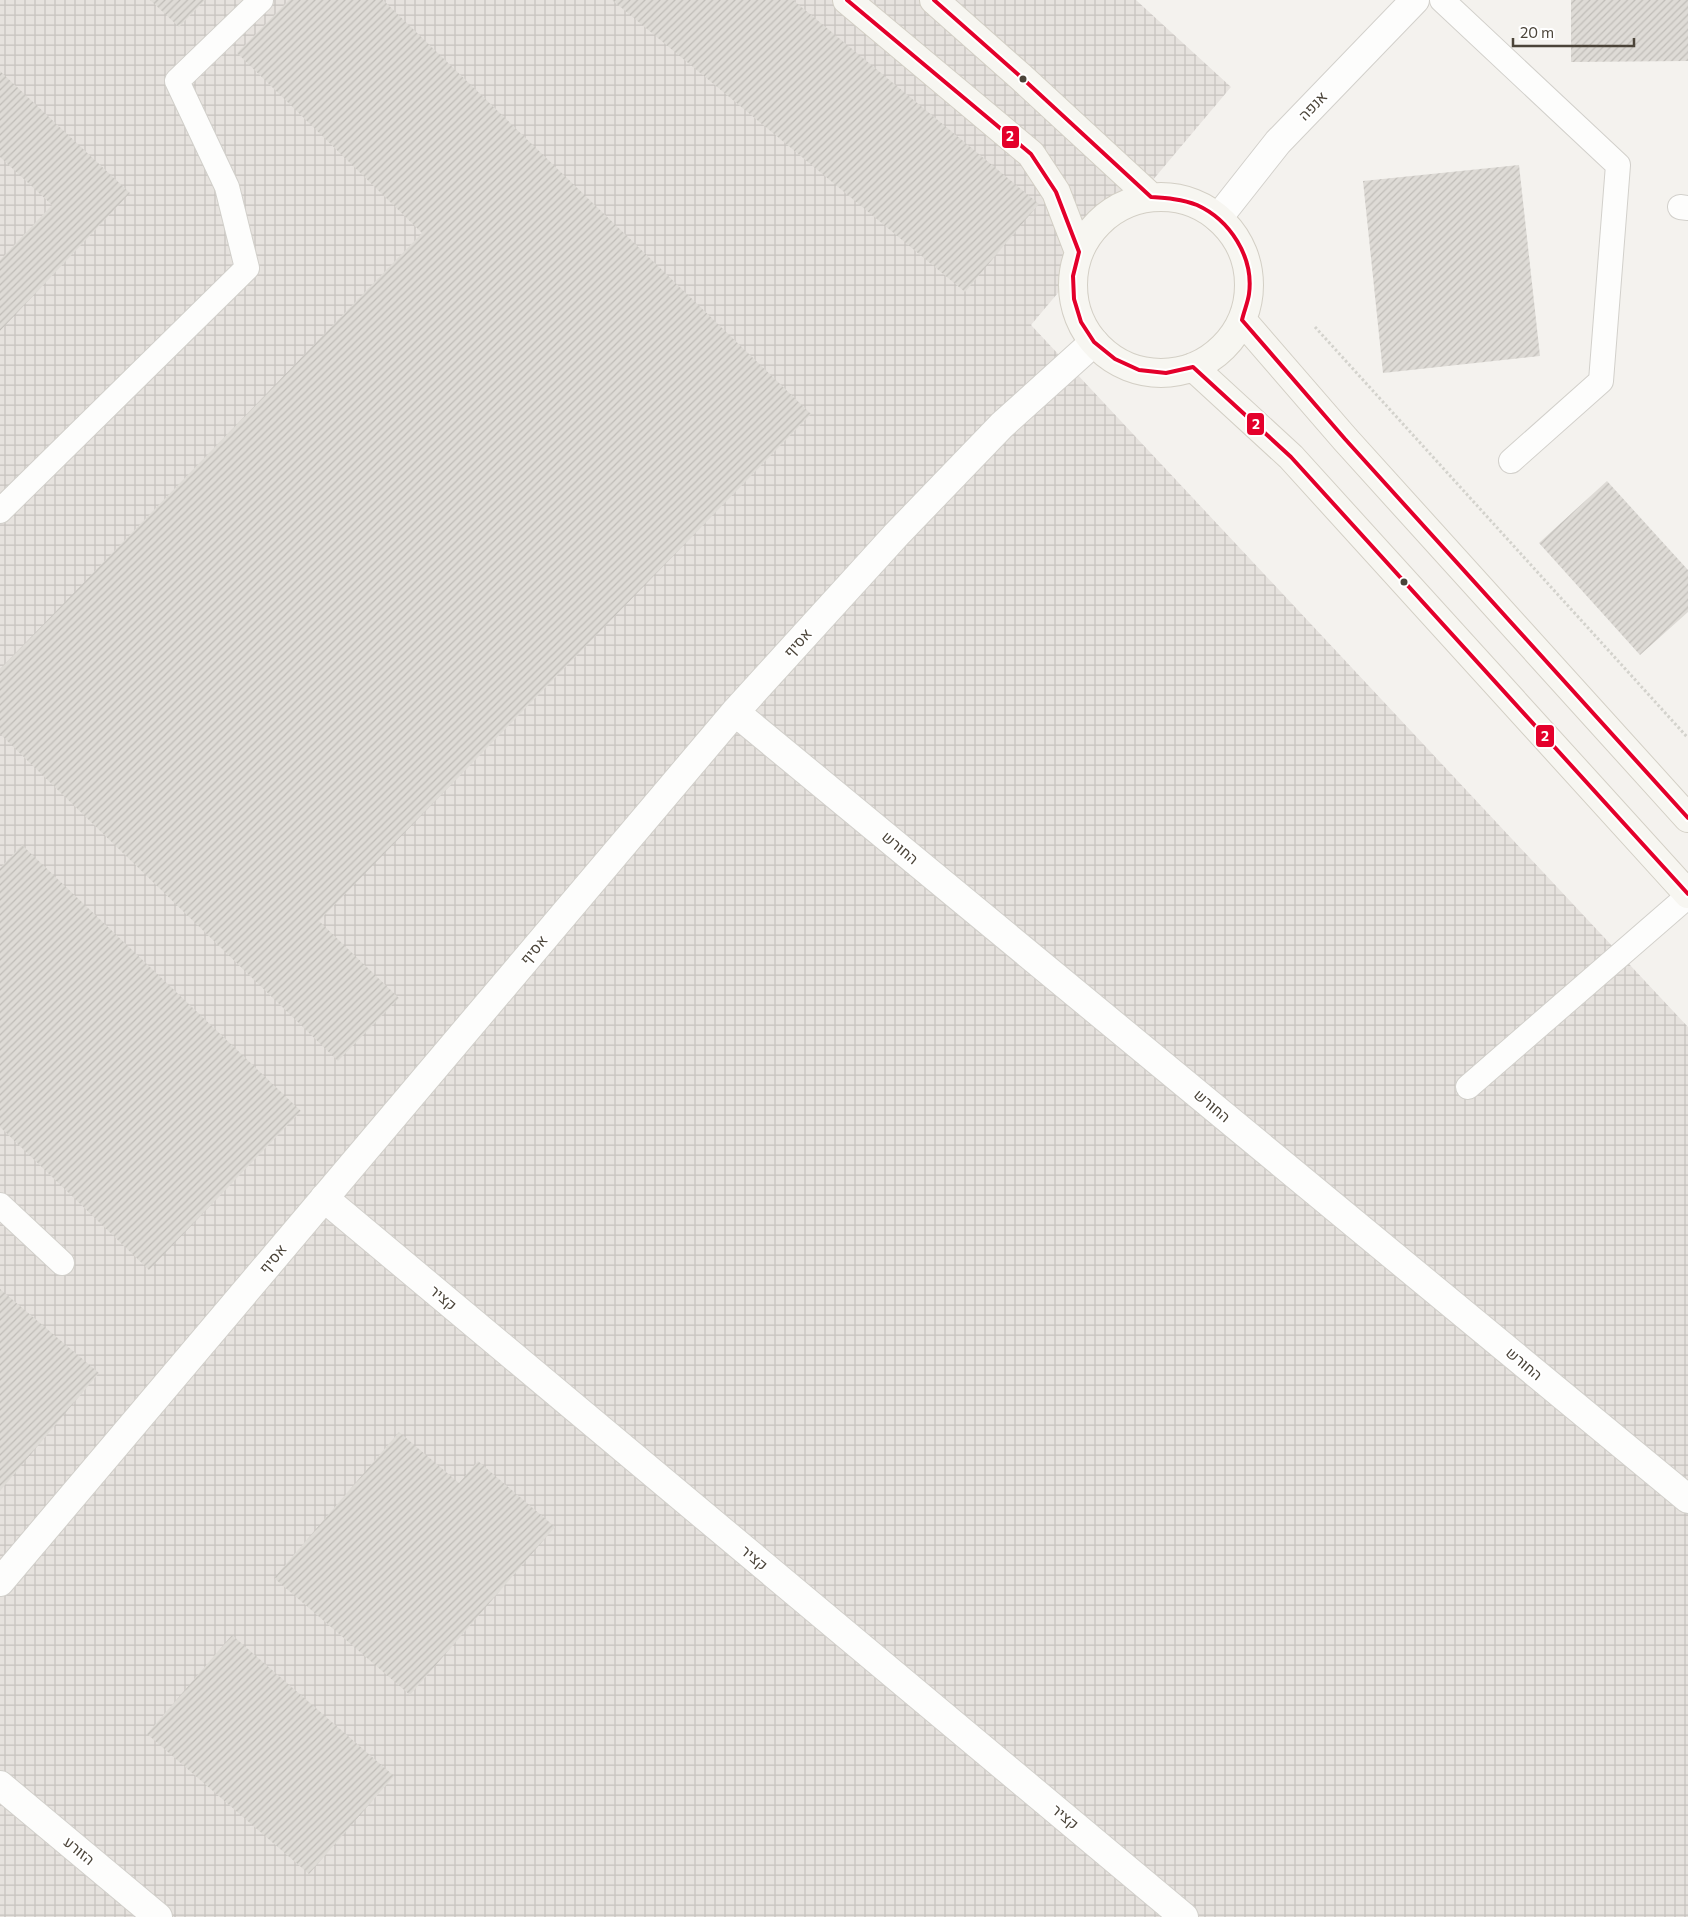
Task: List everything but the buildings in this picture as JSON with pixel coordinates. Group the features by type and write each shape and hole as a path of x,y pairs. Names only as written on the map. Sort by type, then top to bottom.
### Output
{"main road":[{"path":"847,0 1031,154 1056,192 1079,252"},
{"path":"934,0 1022,77 1151,197"},
{"path":"1151,197 1174,198 1198,205 1218,218 1236,239 1247,265 1249,293 1242,320 1230,341 1213,356 1193,367 1166,373 1139,370 1114,359 1094,342 1081,322 1074,299 1073,276 1079,252 1090,232 1107,215 1128,203 1151,197"},
{"path":"1242,320 1344,439 1688,818"},
{"path":"1193,367 1292,457 1688,895"}],"street":[{"name":"אנפה","path":"1218,218 1278,142 1415,0"},
{"name":"אסיף","path":"0,1582 736,712 890,543 1002,425 1094,342"},
{"name":"החורש","path":"736,712 1688,1499"},
{"name":"קציר","path":"324,1198 1184,1917"},
{"name":"הזורע","path":"0,1785 158,1917"}],"lane":[{"path":"0,511 248,268 227,187 177,81 261,0"},
{"path":"1442,0 1618,165 1601,381 1511,461"},
{"path":"1468,1087 1688,895"},
{"path":"0,1205 62,1264"}],"path":[{"path":"1315,327 1688,738"}],"shaded area":[{"path":"0,0 1136,0 1231,87 1031,325 1688,1027 1688,1917 0,1917"}],"transit line":[{"name":"2","path":"847,0 1031,154 1056,192 1079,252 1073,276 1074,299 1081,322 1094,342 1115,359 1139,370 1166,373 1193,367 1291,457 1688,894"},
{"name":"2","path":"934,0 1151,197 1168,198 1191,203 1220,220 1237,241 1248,267 1250,280 1242,320 1345,439 1688,818"}]}
